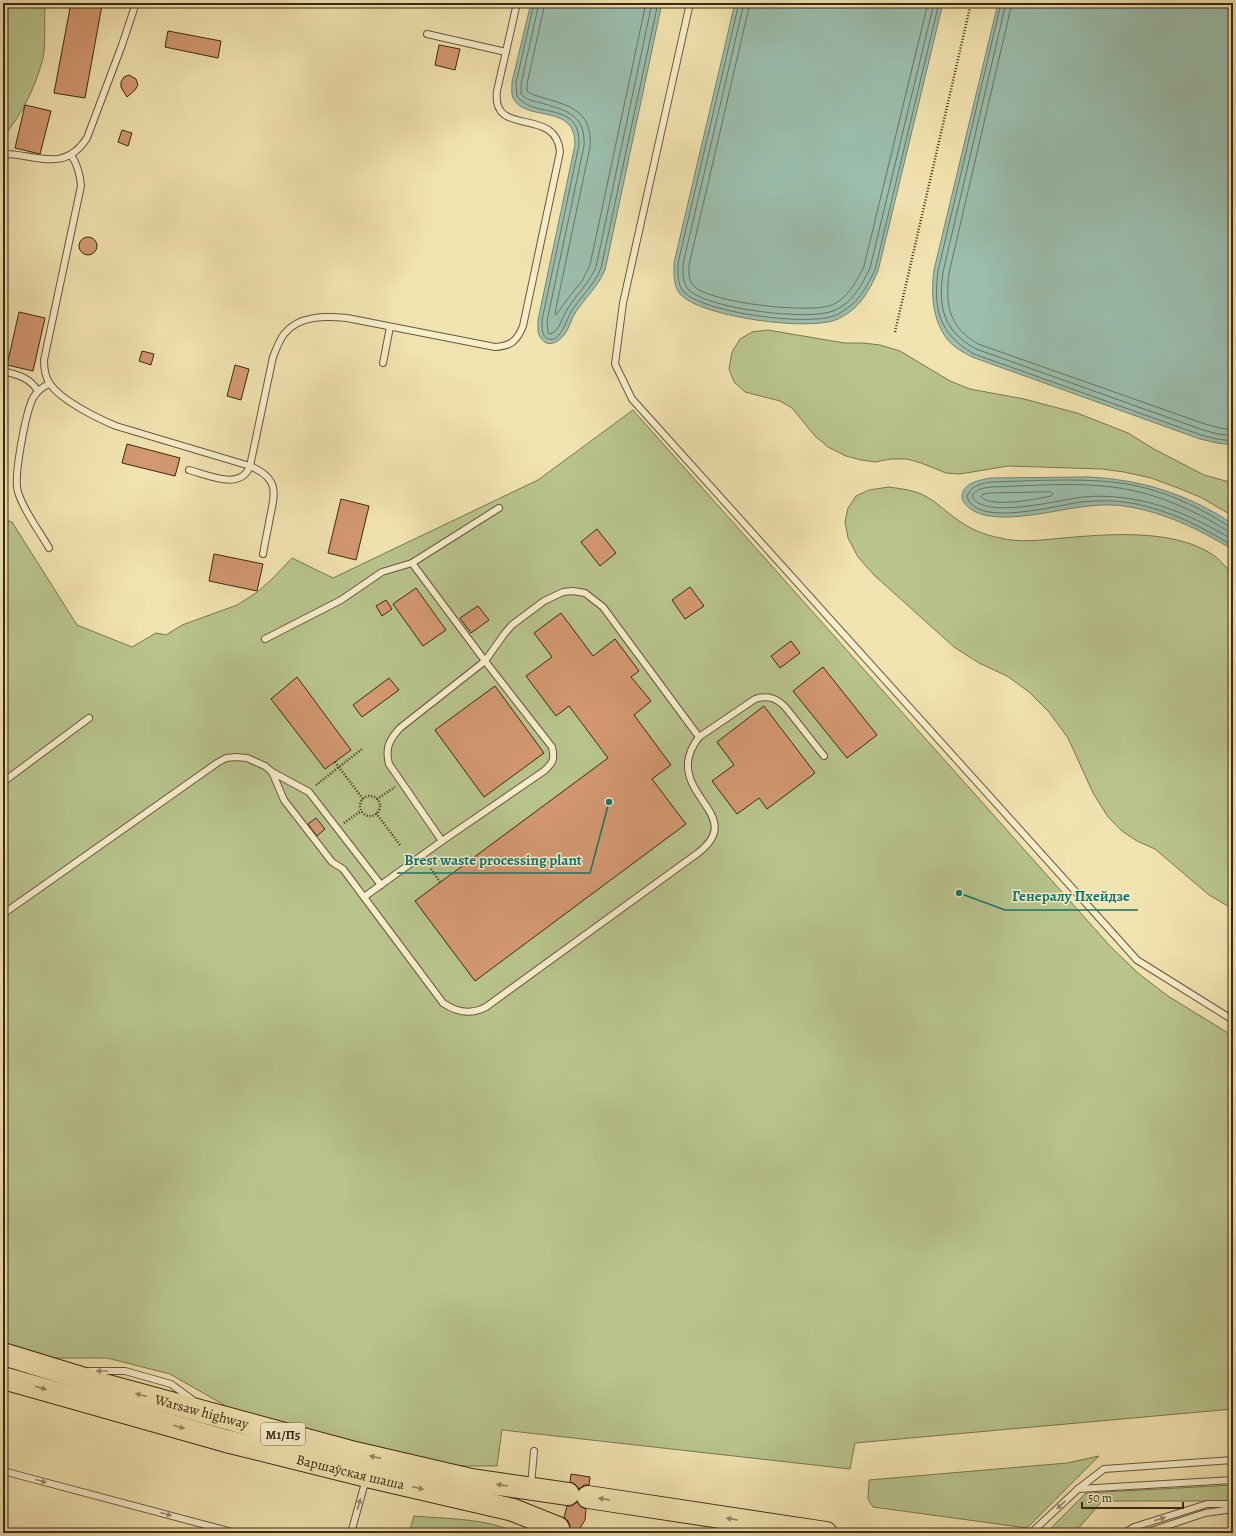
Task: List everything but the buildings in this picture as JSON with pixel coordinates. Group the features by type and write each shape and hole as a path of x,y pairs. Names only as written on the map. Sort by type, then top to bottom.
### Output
{"highway":[{"name":"Warsaw highway","path":"3,1354 214,1415 355,1453 471,1480 522,1499 578,1496 826,1533"},
{"name":"Варшаўская шаша","path":"3,1378 226,1441 367,1476 522,1499 558,1528"}],"lane":[{"path":"3,155 16,154 45,160 59,160 71,155 81,148 87,138 136,3"},
{"path":"189,470 227,480 240,479 245,476 250,466 273,357 278,344 284,334 305,320 317,317 332,316 348,318 495,347 505,346 513,342 519,336 560,152 560,144 549,130 540,126 509,118 498,109 496,101 517,3"},
{"path":"690,3 623,303 615,364 632,399 1137,960 1233,1020"},
{"path":"427,34 506,52"},
{"path":"71,155 77,164 81,186 44,360 45,373 49,384 68,400 116,426 250,466 262,471 270,479 274,488 274,498 263,554"},
{"path":"383,363 390,327"},
{"path":"3,371 25,377 38,391"},
{"path":"49,384 38,391 30,405 16,477 17,490 21,501 49,548"},
{"path":"265,639 341,600 382,572 412,563 499,508"},
{"path":"364,897 544,771 552,764 554,757 552,747 484,661 412,563"},
{"path":"442,841 389,764 386,755 388,745 393,735 400,728 484,661 512,625 544,601 563,592 573,591 585,594 603,608 699,737"},
{"path":"272,772 284,800 332,862 343,869 443,1003 449,1007 465,1012 480,1011 698,853 711,841 714,834 714,818 689,779 688,769 690,750 699,737 754,699 763,696 772,697 781,702 824,756"},
{"path":"3,782 89,718"},
{"path":"3,914 217,763 226,758 236,757 247,758 265,766 272,772 309,792 381,885"},
{"path":"522,1499 534,1451"},
{"path":"1031,1533 1078,1489 1104,1469 1233,1460"},
{"path":"3,1471 236,1533"},
{"path":"351,1533 367,1476"},
{"path":"1078,1489 1233,1480"},
{"path":"1124,1533 1134,1527 1207,1504 1233,1504"},
{"path":"1145,1533 1205,1514 1233,1509"}],"path":[{"path":"895,332 971,3"},
{"path":"316,785 362,749"},
{"path":"334,762 363,799"},
{"path":"377,799 401,782"},
{"path":"372,796 377,799 379,808 376,813 370,815 364,813 360,804 363,799 372,796"},
{"path":"376,813 400,845"},
{"path":"431,869 440,882"}],"green space":[{"path":"3,3 45,3 44,46 40,69 22,110 3,137"},
{"path":"768,330 844,343 880,345 900,351 950,381 970,389 1024,399 1077,413 1128,433 1154,449 1204,475 1233,483 1233,516 1200,497 1178,488 1151,478 1124,472 1102,469 1008,466 960,474 946,473 907,459 891,459 875,462 846,456 828,447 815,436 792,408 780,401 745,392 734,382 729,369 732,352 740,339 752,332"},
{"path":"633,410 1110,946 1138,973 1168,996 1233,1036 1233,1409 855,1443 850,1469 502,1430 497,1466 456,1466 440,1464 231,1409 170,1374 107,1358 50,1358 3,1343 3,519 12,522 77,625 132,647 156,633 166,635 182,625 237,605 256,593 292,558 333,578 538,480"},
{"path":"889,487 908,490 931,499 968,526 994,537 1023,541 1101,535 1142,535 1163,537 1182,541 1200,548 1216,557 1233,574 1233,909 1209,895 1155,849 1137,841 1122,831 1108,817 1093,793 1068,738 1049,712 1029,692 1007,676 979,663 954,647 874,575 858,557 848,538 845,522 848,508 856,496 869,490"},
{"path":"1099,1456 1027,1528 873,1507 868,1499 869,1480 1067,1463"},
{"path":"1233,1485 1233,1501 1102,1501 1078,1529 1072,1533 1052,1530 1052,1527 1086,1493"},
{"path":"414,1516 492,1524 517,1533 409,1533"}],"water":[{"path":"531,3 662,3 605,270 595,288 575,313 564,335 556,342 549,344 543,341 539,334 538,320 575,145 573,132 567,123 559,118 528,110 519,105 512,96 512,82"},
{"path":"735,3 943,3 878,271 867,293 858,305 846,315 838,319 824,323 805,324 782,323 733,316 693,303 678,292 674,280 674,263"},
{"path":"998,3 1233,3 1233,445 1200,439 972,357 952,344 942,331 938,323 934,306 934,270"},
{"path":"990,478 1107,478 1145,485 1181,496 1199,504 1233,524 1233,550 1181,522 1153,512 1119,505 1097,505 1039,514 1007,517 978,513 968,507 962,498 963,492 968,485"}],"place":[{"name":"Brest waste processing plant","path":"609,802"},
{"name":"Генералу Пхейдзе","path":"959,893"}]}
